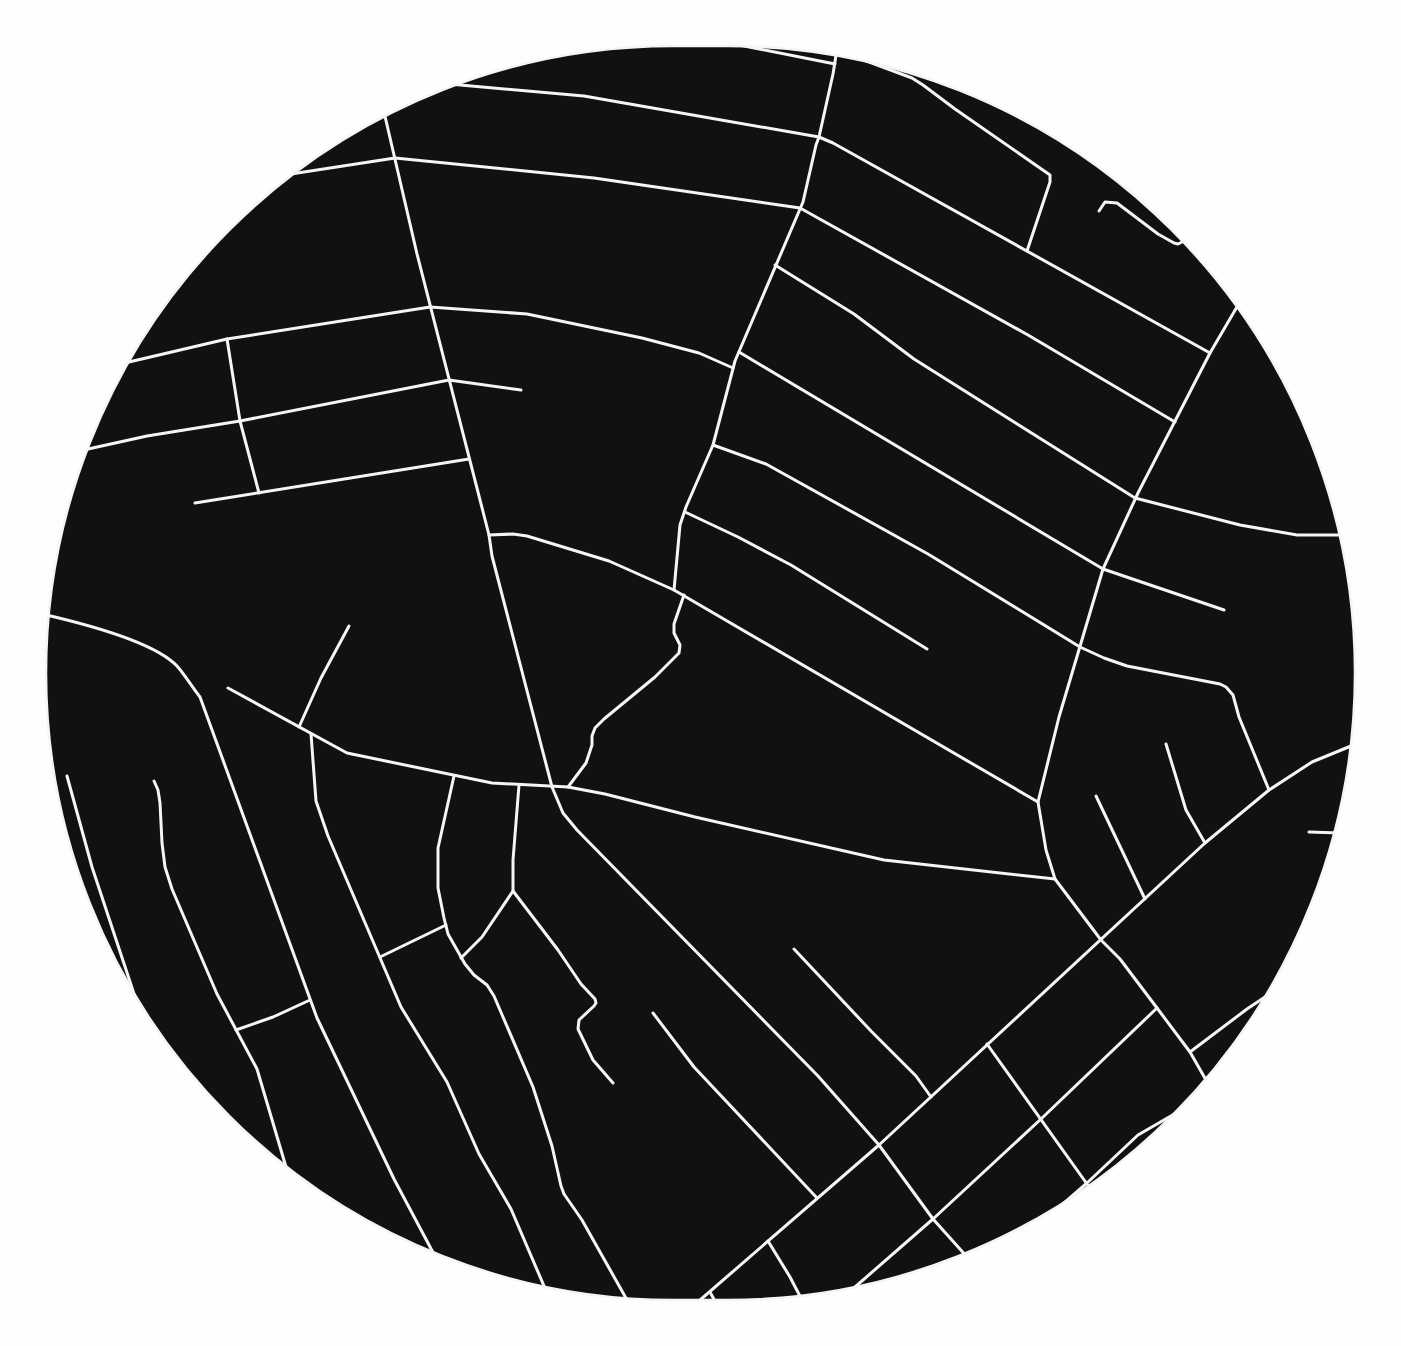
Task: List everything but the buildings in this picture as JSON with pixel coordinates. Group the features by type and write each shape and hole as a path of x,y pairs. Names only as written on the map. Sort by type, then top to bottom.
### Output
{"street":[{"path":"750,47 835,64"},
{"path":"674,590 680,525 713,445 739,352 803,202 836,56"},
{"path":"876,64 912,78 1050,175 1050,182 1026,251"},
{"path":"457,86 584,96 819,137 833,143 1210,353"},
{"path":"385,117 430,307 489,535 492,556 552,787 563,813 818,1076 878,1145 933,1219 964,1253"},
{"path":"295,173 395,158 594,178 800,208 1028,334 1175,422"},
{"path":"1099,211 1105,202 1117,203 1158,234 1174,243 1178,244 1182,242"},
{"path":"775,265 854,314 914,359 1135,498 1240,525 1282,533 1339,535"},
{"path":"129,362 227,339 430,307 527,314 700,352 733,368"},
{"path":"1205,1079 1190,1052 1157,1008 1120,959 1101,940 1055,879 1046,850 1038,802 1059,717 1103,569 1135,498 1210,353 1236,307"},
{"path":"227,339 240,421 258,493"},
{"path":"739,352 1103,569 1224,610"},
{"path":"88,449 147,436 240,421 449,380 521,390"},
{"path":"713,445 766,464 928,554 1080,647 1127,666 1220,684 1226,687 1233,695 1239,717 1270,790"},
{"path":"195,503 469,459"},
{"path":"684,512 738,537 791,565 927,649"},
{"path":"489,535 513,534 527,536 609,561 674,590 1038,802"},
{"path":"568,787 586,763 595,728 679,653 681,648 674,633 674,624 684,595"},
{"path":"50,616 108,632 152,649 176,666 200,697 317,1018 394,1178 433,1252"},
{"path":"299,726 321,678 350,626"},
{"path":"228,688 347,753 492,783 568,787 604,794 695,817 884,860 1055,879"},
{"path":"312,733 316,800 328,836 401,1007 447,1082 479,1154 511,1209 543,1286"},
{"path":"1166,744 1186,810 1205,843"},
{"path":"700,1300 878,1145 1205,843 1270,790 1312,762 1350,746"},
{"path":"67,776 92,866 133,990"},
{"path":"454,776 438,848 438,888 448,934 474,975 487,985 494,996 533,1087 552,1146 564,1194 582,1220 626,1297"},
{"path":"154,781 160,803 165,867 172,889 217,994 257,1069 286,1165"},
{"path":"518,785 513,860 514,891 581,984 595,999 594,1006 579,1020 578,1029 593,1060 613,1083"},
{"path":"1096,796 1144,899"},
{"path":"1309,832 1334,833"},
{"path":"462,958 482,937 514,891"},
{"path":"380,957 446,925"},
{"path":"794,949 916,1076 930,1097"},
{"path":"1190,1052 1264,998"},
{"path":"236,1030 310,1000"},
{"path":"855,1287 933,1219 1157,1008"},
{"path":"653,1013 694,1067 817,1198"},
{"path":"987,1044 1087,1183"},
{"path":"1070,1198 1138,1135 1171,1116"},
{"path":"768,1241 799,1295"},
{"path":"710,1292 714,1300"}]}
